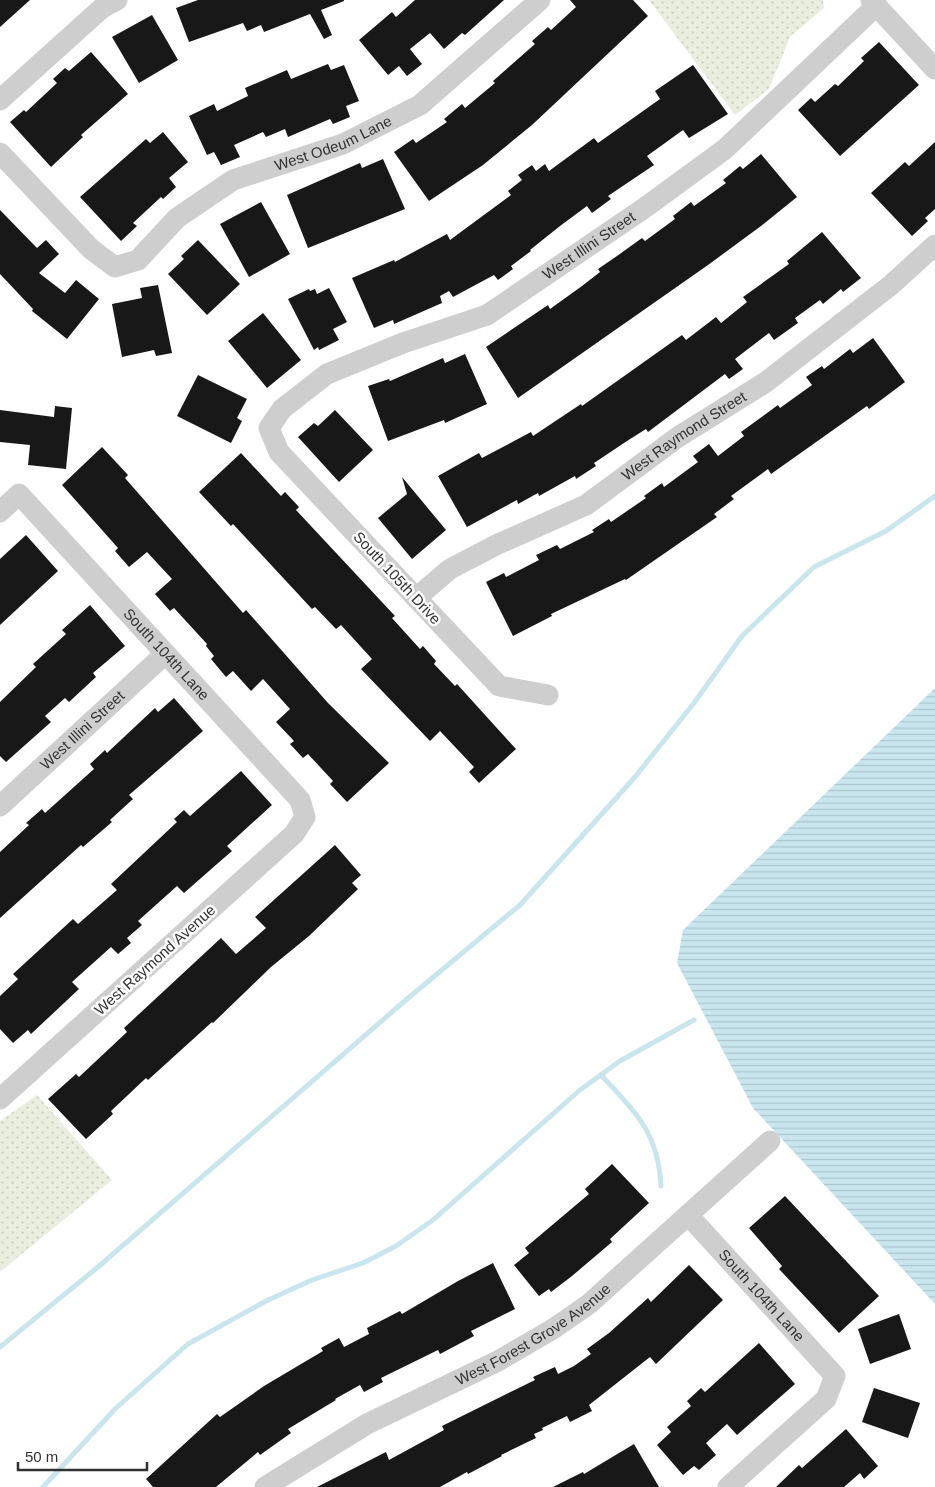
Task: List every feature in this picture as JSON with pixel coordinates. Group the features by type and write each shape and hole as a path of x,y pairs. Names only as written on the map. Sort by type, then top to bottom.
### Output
{"street":[{"path":"0,100 102,8 117,0"},
{"name":"West Odeum Lane","path":"0,153 91,250 115,267 138,260 177,218 233,180 343,144 420,106 540,0"},
{"path":"874,3 935,69"},
{"name":"West Illini Street","path":"269,428 282,408 327,374 403,344 487,315 643,209 725,149 874,3"},
{"name":"West Raymond Street","path":"416,598 450,569 496,545 586,505 678,437 766,382 891,285 935,245"},
{"name":"South 105th Drive","path":"269,428 279,452 499,686 548,695"},
{"name":"South 104th Lane","path":"0,512 19,494 300,800 305,817"},
{"name":"West Illini Street","path":"0,806 166,654"},
{"name":"West Raymond Avenue","path":"0,1099 294,834 305,817"},
{"name":"West Forest Grove Avenue","path":"265,1487 278,1477 367,1424 498,1361 553,1330 589,1304 770,1141"},
{"name":"South 104th Lane","path":"688,1215 835,1376 826,1400 728,1487"}],"green space":[{"path":"649,0 823,0 824,8 790,37 769,89 735,115"},
{"path":"37,1095 112,1180 0,1272 0,1121"}],"water":[{"path":"935,688 935,1304 753,1108 677,963 683,930"}],"building":[{"path":"0,0 30,0 0,27"},
{"path":"198,0 344,1 321,10 332,35 324,39 310,14 264,32 261,25 247,31 243,23 189,42 176,8"},
{"path":"415,0 504,0 465,35 462,33 444,49 430,33 410,49 422,64 407,76 399,66 388,75 359,40 392,12 396,17"},
{"path":"570,0 633,0 648,16 532,125 483,165 429,201 394,152 413,139 416,143 447,122 444,119 462,104 465,108 495,83 493,81 535,44 532,41 548,27 551,30 576,7"},
{"path":"152,15 178,60 139,83 112,37"},
{"path":"879,42 919,85 840,156 798,110 811,98 815,102 835,84 838,86 864,61 861,58"},
{"path":"91,52 128,94 81,135 83,137 51,167 10,122 24,110 26,112 57,83 53,79 65,68 69,71"},
{"path":"328,64 331,70 344,65 359,101 346,106 350,117 333,124 330,119 288,137 285,129 266,137 263,132 234,145 240,157 221,165 214,152 207,155 189,116 214,104 217,111 248,96 245,88 287,70 291,79"},
{"path":"693,65 728,114 689,138 683,130 647,156 654,165 608,196 611,199 592,213 587,206 530,250 511,266 513,269 498,280 494,275 453,297 449,291 440,296 442,303 394,324 393,320 374,328 352,278 394,260 395,262 447,234 450,240 511,195 508,191 522,180 518,175 532,165 536,171 545,164 549,171 594,138 598,143 660,99 655,91"},
{"path":"163,132 188,162 169,178 176,187 163,199 161,197 133,223 137,226 121,241 80,197 146,139 150,143"},
{"path":"935,142 935,209 925,218 928,221 912,236 871,193 905,162 909,166"},
{"path":"761,154 797,197 708,265 518,398 486,347 548,305 550,309 600,272 598,269 642,238 645,241 675,219 673,216 691,202 694,206 726,183 723,180 740,166 743,169"},
{"path":"383,159 405,209 308,248 287,195 360,163 362,168"},
{"path":"261,202 290,254 249,277 220,224"},
{"path":"0,210 37,248 46,240 59,254 39,273 65,293 76,280 99,299 67,339 32,311 33,309 0,274"},
{"path":"822,232 861,278 843,292 841,289 823,304 820,300 795,318 798,323 774,340 769,333 735,359 743,369 729,379 725,374 648,432 646,429 627,441 594,463 596,466 576,479 575,476 539,496 538,493 518,504 517,500 467,527 438,476 479,453 482,458 531,432 533,436 581,404 582,406 682,335 686,340 716,317 721,323 747,302 743,297 789,264 787,261"},
{"path":"198,240 240,284 207,315 168,274 184,259 181,256"},
{"path":"158,285 172,353 156,356 154,350 122,357 112,304 142,298 140,288"},
{"path":"329,288 347,322 333,329 339,340 319,350 318,347 314,350 288,299 309,289 310,291 315,289 317,294"},
{"path":"263,313 301,360 267,388 228,341"},
{"path":"873,338 905,382 869,409 867,406 771,474 768,469 731,496 734,499 714,514 717,517 626,580 551,614 552,616 513,636 486,582 504,573 506,577 539,560 536,555 557,545 560,549 594,532 592,530 609,519 611,522 646,498 644,496 662,483 664,487 698,462 693,456 709,444 718,456 744,436 741,432 778,405 780,408 812,385 806,377 822,366 824,369 850,349 853,353"},
{"path":"465,354 487,404 445,423 444,420 388,441 368,386 389,379 390,381 443,358 445,363"},
{"path":"198,375 247,399 237,418 242,421 231,443 177,416"},
{"path":"55,406 72,408 66,469 28,465 30,445 0,442 0,410 54,417"},
{"path":"335,410 373,450 339,482 298,437 314,423 318,426"},
{"path":"102,447 128,475 125,478 243,613 246,610 328,703 389,763 347,802 330,784 333,781 308,754 303,758 290,744 294,741 276,722 290,709 263,679 251,691 233,671 226,677 211,659 214,656 206,646 207,644 174,608 170,611 155,594 172,579 147,552 129,567 115,551 118,548 62,485"},
{"path":"241,453 281,496 285,492 299,507 296,510 395,616 392,618 420,649 423,646 436,661 434,664 455,686 457,684 516,749 479,783 469,772 474,767 440,731 430,741 361,669 372,659 341,625 336,629 315,607 312,609 233,524 231,526 199,492"},
{"path":"402,477 446,530 412,559 378,518 407,494"},
{"path":"26,535 58,571 0,625 0,559"},
{"path":"90,605 125,646 93,673 96,677 69,702 65,698 45,716 51,722 6,762 0,756 0,702 36,667 33,664 66,634 62,630"},
{"path":"174,698 203,731 129,795 133,799 110,820 112,822 83,847 81,845 0,918 0,852 29,825 26,823 42,809 45,813 94,769 90,764 105,750 107,753 155,708 158,712"},
{"path":"241,771 272,805 227,846 232,851 184,893 177,886 138,921 142,925 127,938 131,943 118,954 111,947 72,982 79,989 31,1034 28,1030 13,1043 0,1029 0,996 18,979 13,974 73,919 78,924 117,890 111,884 177,822 174,819 184,810 190,816"},
{"path":"335,845 361,875 352,883 358,889 309,936 271,967 213,1023 148,1080 146,1078 111,1111 113,1114 86,1139 48,1099 76,1074 79,1077 127,1032 124,1028 221,938 236,954 266,928 255,917"},
{"path":"612,1164 649,1203 610,1239 612,1242 572,1276 551,1292 549,1289 539,1296 514,1265 529,1253 525,1248 589,1194 585,1189"},
{"path":"785,1196 879,1296 839,1333 779,1269 782,1266 749,1228"},
{"path":"493,1263 515,1309 471,1331 474,1336 440,1354 438,1350 381,1378 383,1382 364,1392 360,1385 335,1399 288,1429 291,1433 260,1455 258,1452 216,1487 153,1487 146,1479 217,1414 220,1417 264,1386 323,1351 321,1348 339,1338 344,1347 369,1334 367,1328 400,1311 402,1314"},
{"path":"689,1265 723,1300 656,1364 650,1357 589,1405 592,1411 570,1422 567,1416 542,1428 543,1430 534,1434 536,1438 440,1487 317,1487 386,1452 389,1460 444,1430 442,1426 535,1380 533,1377 555,1367 558,1374 574,1366 591,1354 587,1349 609,1333 648,1298 651,1302"},
{"path":"899,1314 911,1349 870,1364 858,1329"},
{"path":"759,1343 795,1384 737,1435 727,1424 706,1443 716,1455 699,1470 694,1466 683,1475 657,1445 671,1432 667,1427 691,1406 687,1401 701,1388 705,1392"},
{"path":"874,1388 920,1403 908,1438 862,1422"},
{"path":"846,1429 878,1466 864,1479 860,1473 844,1487 776,1487 799,1465 802,1468"},
{"path":"634,1444 659,1487 553,1487 583,1472 584,1474"}],"waterway":[{"path":"0,1347 98,1267 407,999 520,905 635,777 694,703 742,636 814,567 886,531 935,496"},
{"path":"43,1487 116,1408 188,1344 266,1301 312,1280 363,1263 396,1246 433,1220 580,1090 620,1061 694,1020"},
{"path":"601,1075 643,1124 655,1151 661,1186"}]}
